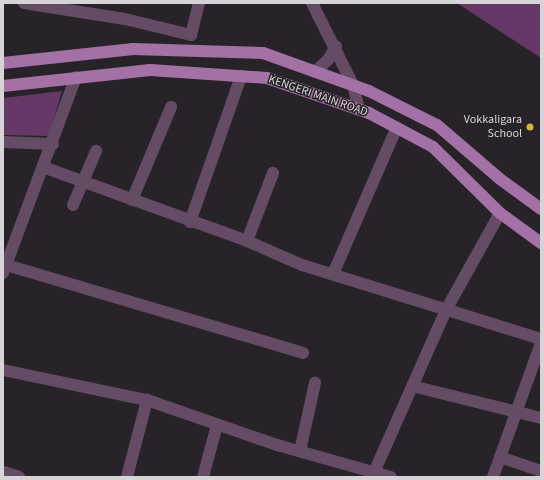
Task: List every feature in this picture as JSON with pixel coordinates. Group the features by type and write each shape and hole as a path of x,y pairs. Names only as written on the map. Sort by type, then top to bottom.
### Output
{"main road":[{"name":"KENGERI MAIN ROAD","path":"3,63 133,48 263,53 354,85 437,125 500,179 541,209"},
{"name":"KENGERI MAIN ROAD","path":"3,86 150,70 267,78 359,109 434,147 500,213 541,243"}],"street":[{"path":"24,3 125,19 191,35"},
{"path":"192,51 191,35 199,3"},
{"path":"312,3 336,46 354,85 359,109"},
{"path":"315,72 328,60 336,46"},
{"path":"190,222 241,76"},
{"path":"76,77 53,144 4,267 303,353"},
{"path":"132,200 171,107"},
{"path":"332,274 397,127"},
{"path":"3,142 53,144"},
{"path":"73,204 96,150"},
{"path":"43,167 190,222 247,241 332,274 541,339"},
{"path":"247,241 273,173"},
{"path":"372,474 446,310 500,213"},
{"path":"494,477 541,343"},
{"path":"3,370 147,400 218,425 372,474 391,477"},
{"path":"300,451 315,383"},
{"path":"412,386 437,394 541,418"},
{"path":"127,477 147,400"},
{"path":"203,477 218,425"},
{"path":"500,457 541,471"},
{"path":"4,472 19,477"}],"shaded area":[{"path":"457,3 541,3 541,58"},
{"path":"62,91 49,136 3,135 3,98"}],"place":[{"name":"Vokkaligara School","path":"530,127"}]}
